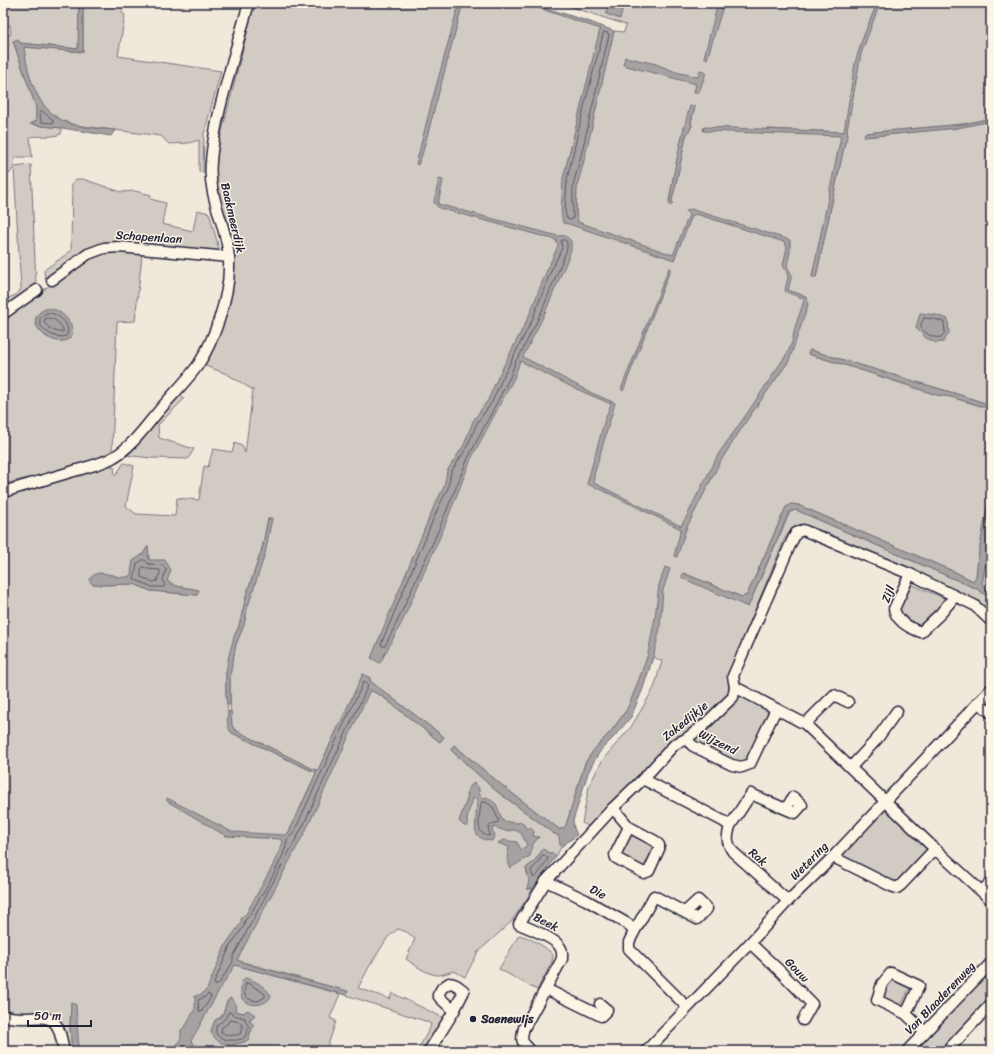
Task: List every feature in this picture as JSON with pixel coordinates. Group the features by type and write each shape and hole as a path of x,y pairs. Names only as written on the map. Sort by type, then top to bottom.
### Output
{"street":[{"name":"Baakmeerdijk","path":"3,492 111,459 138,436 198,366 202,359 213,335 224,303 229,280 229,257 226,238 212,191 210,162 223,98 249,3"},
{"name":"Schapenlaan","path":"52,280 88,254 104,248 119,247 229,257"},
{"path":"3,314 37,290"},
{"name":"Zijl","path":"803,530 910,574 974,605 991,621"},
{"name":"Zakedijkje","path":"519,924 546,881 613,808 643,779 675,744 686,739 703,726 733,697 735,687 733,676 791,543 796,533 803,530"},
{"name":"Zijl","path":"910,574 894,609 898,618 914,630 921,632 955,596"},
{"path":"735,687 805,724 935,849 991,900"},
{"name":"Wetering","path":"651,1049 687,1007 750,943 788,901 832,857 991,689"},
{"path":"805,724 834,695 848,702"},
{"path":"978,702 991,713"},
{"name":"Wijzend","path":"686,739 693,746 732,765 742,767 750,764 776,708"},
{"path":"851,768 877,739 897,711"},
{"path":"643,779 730,826"},
{"name":"Rak","path":"786,809 751,794 730,826 727,836 728,845 733,852 788,901"},
{"path":"613,808 629,827 655,841 659,845 660,849 649,871 644,873 616,858 615,855 629,827"},
{"path":"832,857 896,888 901,885 935,849"},
{"name":"Die","path":"546,881 586,900 622,920 628,924 634,932"},
{"path":"982,891 991,882"},
{"path":"685,912 654,896 629,942 630,950 687,1007"},
{"name":"Beek","path":"519,924 556,942 561,948 562,953 562,959 524,1028 522,1042 531,1051"},
{"name":"Gouw","path":"750,943 812,1004 803,1020"},
{"name":"Van Blaaderenweg","path":"907,1051 991,963"},
{"path":"546,989 601,1016 607,1010 600,1004"},
{"path":"947,1051 991,1004"},
{"path":"429,1051 454,1011"},
{"path":"906,1014 925,1032"},
{"path":"3,1016 17,1018 42,1017 54,1022 58,1028 64,1051"}],"shaded area":[{"path":"3,3 79,3 79,49 13,41 36,107 36,121 31,124 62,128 61,134 30,137 32,157 15,157 14,167 31,165 36,285 3,308 3,300 16,295 21,289 14,168 3,181 3,37 11,34 10,25 3,28"},
{"path":"83,3 124,3 122,13 125,15 118,56 221,71 204,134 203,173 199,172 199,140 189,143 169,144 161,136 75,125 50,113 39,99 32,82 23,47 83,52"},
{"path":"253,3 530,3 590,22 601,27 563,179 577,222 577,186 614,31 624,32 626,25 560,3 609,3 620,18 624,3 991,3 991,118 964,124 865,133 864,137 957,128 991,121 991,405 810,350 808,354 937,395 951,397 991,409 991,487 976,577 973,581 798,505 791,504 786,507 747,595 742,597 683,573 748,607 790,512 796,510 977,589 991,599 991,615 972,598 825,532 803,525 798,526 794,528 785,538 754,612 729,678 729,693 723,701 590,827 582,823 589,786 604,758 631,727 654,688 662,661 653,657 642,691 585,763 566,825 563,829 559,829 504,787 454,745 451,750 495,790 551,832 559,836 560,844 562,846 556,856 553,853 540,853 534,862 526,868 532,890 511,922 478,952 465,977 454,971 434,975 421,969 406,959 415,939 407,932 398,929 388,937 358,988 390,999 392,993 444,1018 424,1051 417,1051 430,1028 431,1024 425,1021 346,995 347,991 236,960 235,965 340,994 330,1018 336,1021 326,1051 225,1051 195,1046 189,1049 200,1051 79,1051 71,1002 70,1027 72,1051 68,1051 59,1022 3,1013 3,495 106,466 114,466 115,476 124,463 134,466 126,506 136,514 175,516 177,498 199,500 204,466 208,467 213,449 232,452 235,443 242,446 245,453 253,390 227,374 203,365 214,346 224,320 233,282 232,266 216,188 215,170 217,151 247,33","holes":["695,107 691,122 692,126 686,136 672,204 669,202 684,128","766,129 844,132 847,130 848,136 845,142 816,277 812,276 842,136","148,547 149,560 166,581 176,586 199,590 197,595 151,591 134,584 103,585 111,574 124,578 129,577 131,575 133,561 142,555","262,550 244,625 236,644 230,675 230,705 232,726 235,730 313,769 318,770 363,674 370,678 370,681 444,737 440,742 383,697 370,689 289,832 316,773 315,771 312,771 232,733 228,723 226,673 234,637 239,626 247,593","227,1001 234,1011 255,1015 249,1020 252,1030 245,1042 225,1044 211,1032 215,1020 221,1017"]},
{"path":"77,179 83,179 121,192 135,191 151,195 150,199 166,203 162,224 193,231 197,210 209,213 220,254 104,243 91,247 80,253 45,278 44,270 71,251 72,183"},
{"path":"117,251 142,255 135,321 117,322 112,452 78,466 7,483 5,439 6,317 93,254","holes":["50,309 61,314 72,327 48,338 37,327 36,319 40,312"]},
{"path":"179,393 184,399 158,425 159,438 194,449 188,459 151,458 125,455"},
{"path":"991,532 991,593 982,584"},
{"path":"910,584 944,598 932,615 920,625 912,623 899,611"},
{"path":"739,695 771,710 743,767 691,741 696,734"},
{"path":"886,808 931,849 896,885 837,855 873,816"},
{"path":"629,834 654,847 646,866 640,869 619,855"},
{"path":"519,935 538,943 553,955 552,962 537,990 499,969"},
{"path":"991,970 991,995 939,1051 916,1051"},
{"path":"889,978 911,985 900,1008 884,1000 881,995"}],"water":[{"path":"79,3 83,3 83,52 24,47 29,72 32,84 38,95 52,114 63,121 75,125 115,130 111,136 30,124 36,121 36,107 13,41 18,39 20,43 78,49"},
{"path":"459,3 463,3 418,165 416,164"},
{"path":"524,3 529,3 614,31 577,186 576,213 578,222 673,255 689,215 686,211 691,209 790,240 790,252 787,266 792,275 788,290 807,298 808,305 789,361 749,417 720,462 686,529 677,557 674,556 681,529 587,484 605,419 611,404 574,388 520,361 514,378 471,459 443,530 402,622 380,663 371,658 434,506 444,487 447,471 464,445 473,421 488,400 528,318 558,246 556,240 439,208 434,203 439,179 443,180 438,204 558,236 565,236 571,241 571,250 568,258 544,315 523,357 592,393 615,403 594,475 594,483 681,526 719,453 788,352 804,301 800,297 785,291 788,276 783,265 787,247 784,242 696,214 692,216 674,260 563,223 561,212 563,179 600,29"},
{"path":"609,3 624,3 620,19 606,14"},
{"path":"718,3 724,3 707,59 704,57"},
{"path":"877,3 880,3 861,54 847,130 848,136 845,142 816,277 812,277 841,136 703,131 704,127 844,132 855,63 862,40"},
{"path":"625,57 656,64 676,72 698,77 700,70 706,73 699,92 694,92 696,84 623,65"},
{"path":"690,106 695,106 691,122 692,126 686,136 672,204 670,206 669,202 675,166"},
{"path":"991,118 991,121 957,128 864,137 865,133 964,124"},
{"path":"669,268 671,268 623,391 621,389"},
{"path":"46,309 56,310 66,317 72,327 73,332 67,340 54,340 41,332 37,326 36,320 39,314"},
{"path":"920,313 936,315 948,319 949,333 943,342 936,343 926,338 916,328"},
{"path":"810,350 991,405 991,409 951,397 937,395 808,354"},
{"path":"991,487 991,532 982,583 991,593 991,599 977,589 796,510 789,512 748,607 682,578 683,573 742,597 747,595 786,507 791,504 798,505 973,581 976,577"},
{"path":"272,518 265,554 247,609 244,625 236,644 230,675 230,705 227,705 226,673 229,655 239,626 247,593 262,549 268,519"},
{"path":"148,546 149,560 165,560 171,570 167,581 176,586 199,590 197,595 151,591 134,584 92,584 89,580 93,575 98,573 120,577 131,575 133,561 142,555"},
{"path":"665,567 670,569 663,590 660,628 654,654 642,691 631,717 601,750 593,763 588,773 573,821 577,835 562,846 560,845 559,836 551,832 495,790 451,750 454,745 504,787 559,829 563,829 566,825 585,763 627,709 635,690 648,654 659,585"},
{"path":"363,674 370,678 370,681 444,737 440,742 383,697 370,690 308,826 237,960 253,966 348,991 346,995 235,965 191,1041 195,1046 222,1051 200,1051 188,1049 186,1051 173,1051 181,1038 181,1030 187,1024 195,1009 195,996 202,994 207,989 226,944 241,923 241,918 246,914 272,867 283,842 280,839 226,836 167,801 167,798 232,832 285,835 289,832 316,774 315,771 318,770"},
{"path":"231,711 232,726 235,730 313,769 312,771 232,733 229,729 228,723 228,712"},
{"path":"474,783 479,788 479,794 483,798 487,797 496,804 503,821 516,823 522,822 526,828 531,828 534,832 533,836 539,837 533,844 530,856 510,868 507,858 509,847 498,843 503,840 517,842 521,850 527,845 521,833 515,830 505,831 494,827 492,830 495,835 492,841 479,837 475,827 477,798 473,798 468,815 468,826 464,826 459,821 467,799 468,788"},
{"path":"543,849 549,853 553,853 556,856 532,890 531,887 529,890 527,889 529,881 526,868 534,862"},
{"path":"245,978 264,987 271,996 269,1000 257,1005 245,1002 242,999 241,985"},
{"path":"230,998 236,1004 235,1011 243,1013 248,1010 255,1015 249,1020 254,1025 249,1039 236,1044 222,1043 218,1041 211,1032 216,1020 222,1016"},
{"path":"71,1002 76,1005 79,1051 72,1051 70,1027"}],"place":[{"name":"Saenewijs","path":"473,1019"}]}
